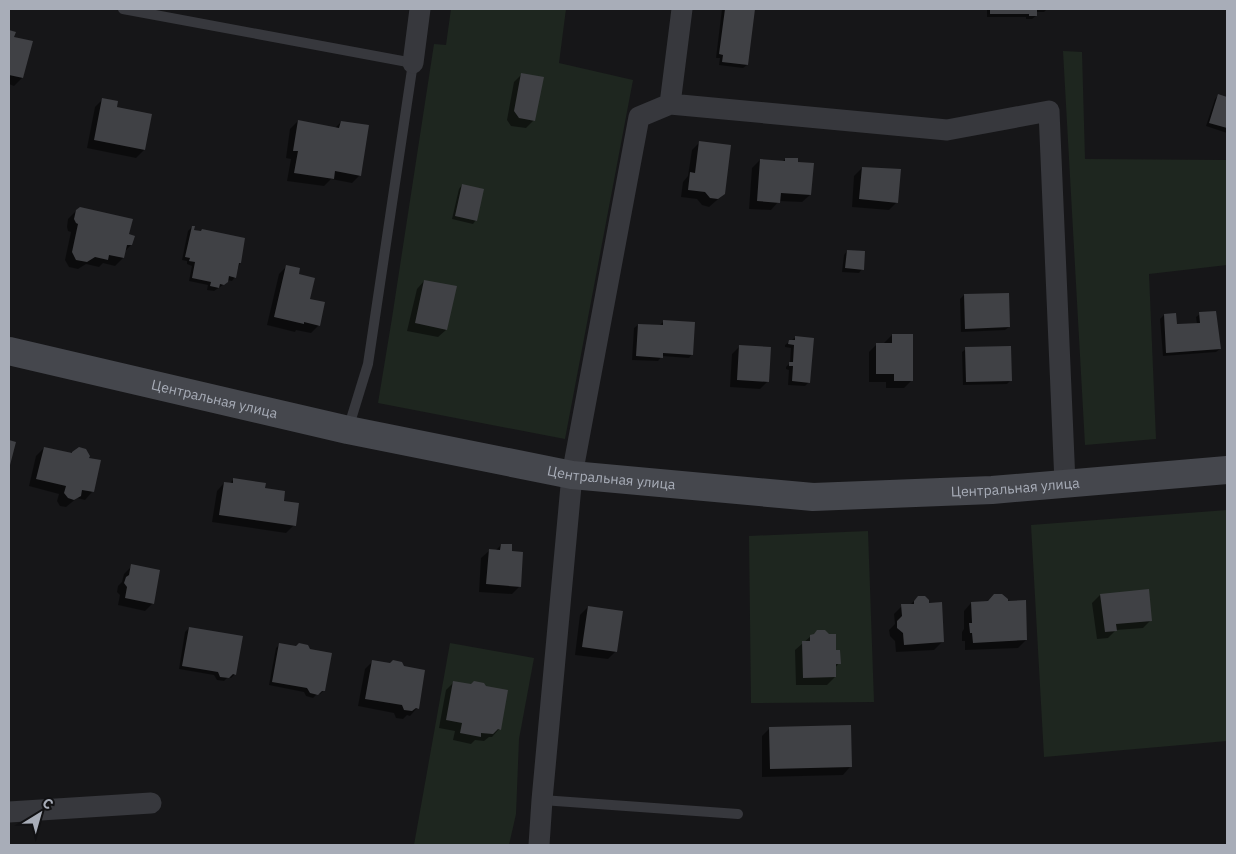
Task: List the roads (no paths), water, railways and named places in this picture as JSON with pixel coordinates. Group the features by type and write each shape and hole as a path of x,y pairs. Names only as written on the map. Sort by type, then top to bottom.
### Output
{"main road":[{"name":"Центральная улица","path":"9,351 348,430 572,476 813,497 992,490 1227,470"}],"street":[{"path":"413,64 420,9"},
{"path":"670,104 682,9"},
{"path":"539,845 572,476 639,117 670,104 947,130 1049,112 1065,483"},
{"path":"9,812 151,803"}],"lane":[{"path":"123,9 413,64 368,364 348,430"},
{"path":"542,800 738,814"}]}
